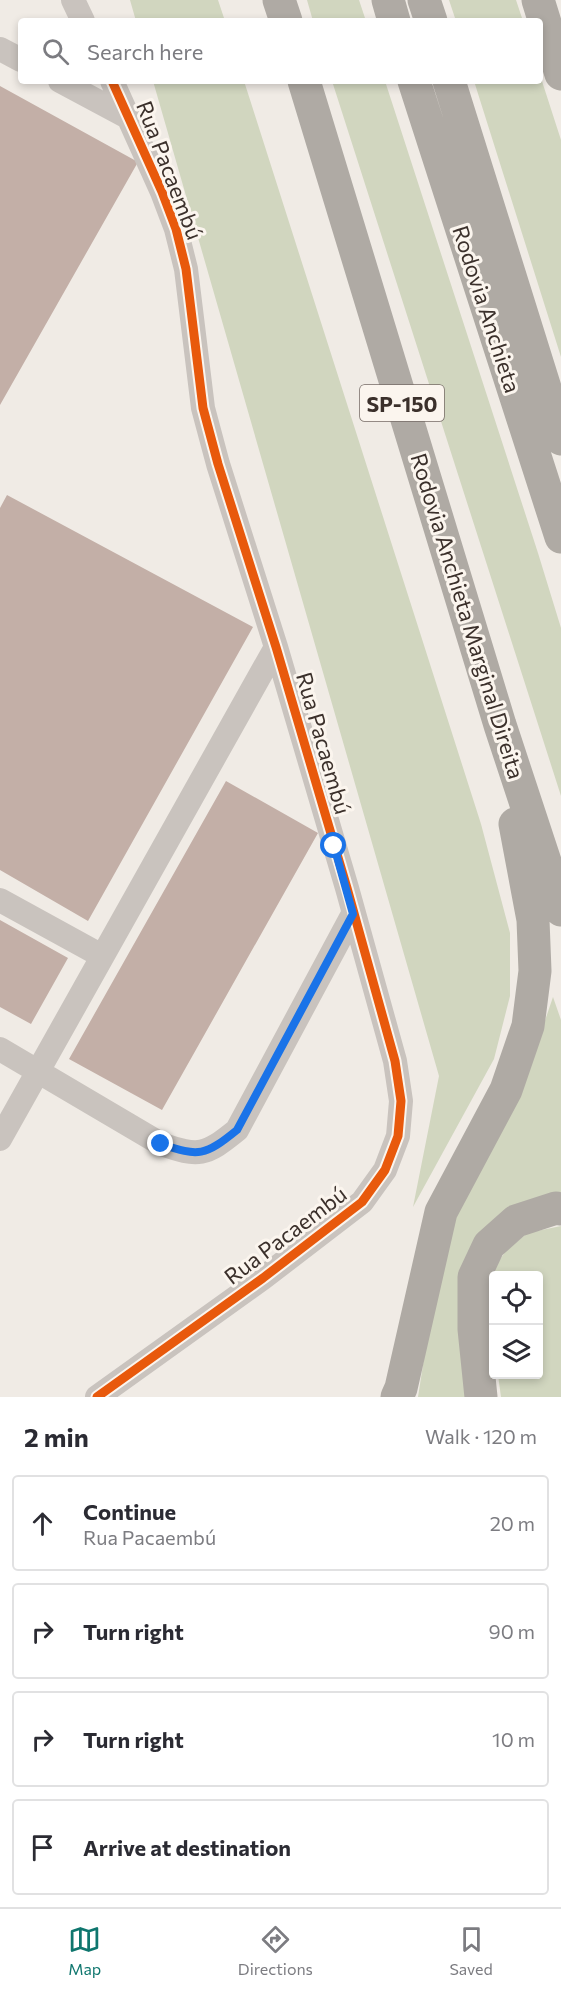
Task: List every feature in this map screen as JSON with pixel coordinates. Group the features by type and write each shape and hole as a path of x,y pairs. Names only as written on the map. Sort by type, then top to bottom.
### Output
{"highway":[{"path":"279,0 285,18"},
{"path":"388,0 393,18"},
{"path":"424,0 430,18"},
{"path":"537,0 543,18"},
{"path":"543,18 561,74"},
{"name":"Rodovia Anchieta Marginal Direita","path":"305,84 500,725 561,910"},
{"name":"Rodovia Anchieta","path":"415,84 561,537"},
{"name":"Rodovia Anchieta","path":"450,84 561,439"},
{"path":"397,1397 401,1388 441,1212 506,1090 528,1026 535,971 533,920 500,725"},
{"path":"482,1397 474,1329 474,1277 489,1245 516,1221 556,1208 561,1209"}],"street":[{"path":"73,0 82,18"},
{"path":"0,49 18,58"},
{"path":"66,84 130,119"},
{"name":"Rua Pacaembú","path":"97,1397 263,1278 362,1202 385,1170 398,1136 401,1101 395,1061 353,914 276,647 218,464 203,408 186,270 176,229 162,192 113,84"},
{"path":"0,1139 276,647"},
{"path":"0,900 102,956"},
{"path":"0,1049 161,1144 188,1153 202,1153 237,1130 353,914"}],"green space":[{"path":"130,0 218,0 224,18 135,18"},
{"path":"307,0 359,0 365,18 312,18"},
{"path":"449,0 516,0 522,18 455,18"},
{"path":"154,84 245,84 481,824 510,933 510,996 494,1059 413,1207 439,1076"},
{"path":"333,84 386,84 538,553 561,628 561,796"},
{"path":"475,84 543,84 561,140 561,357"},
{"path":"553,997 561,1020 561,1199 497,1217 469,1397 418,1397 442,1243 521,1091"},
{"path":"561,1226 561,1397 501,1397 499,1379 543,1379 543,1271 493,1271 505,1252 527,1233"}],"building":[{"path":"0,86 138,162 0,405"},
{"path":"7,495 253,627 88,921 0,870 0,508"},
{"path":"226,781 318,833 162,1110 69,1059"},
{"path":"0,920 68,958 31,1024 0,1007"}],"cycle path":[{"path":"97,1397 263,1278 362,1202 385,1170 398,1136 401,1101 395,1061 347,888 203,408 186,269 176,229 162,192 113,84"}],"route":[{"path":"161,1144 188,1153 202,1153 219,1144 237,1130 353,914 334,846"}]}
